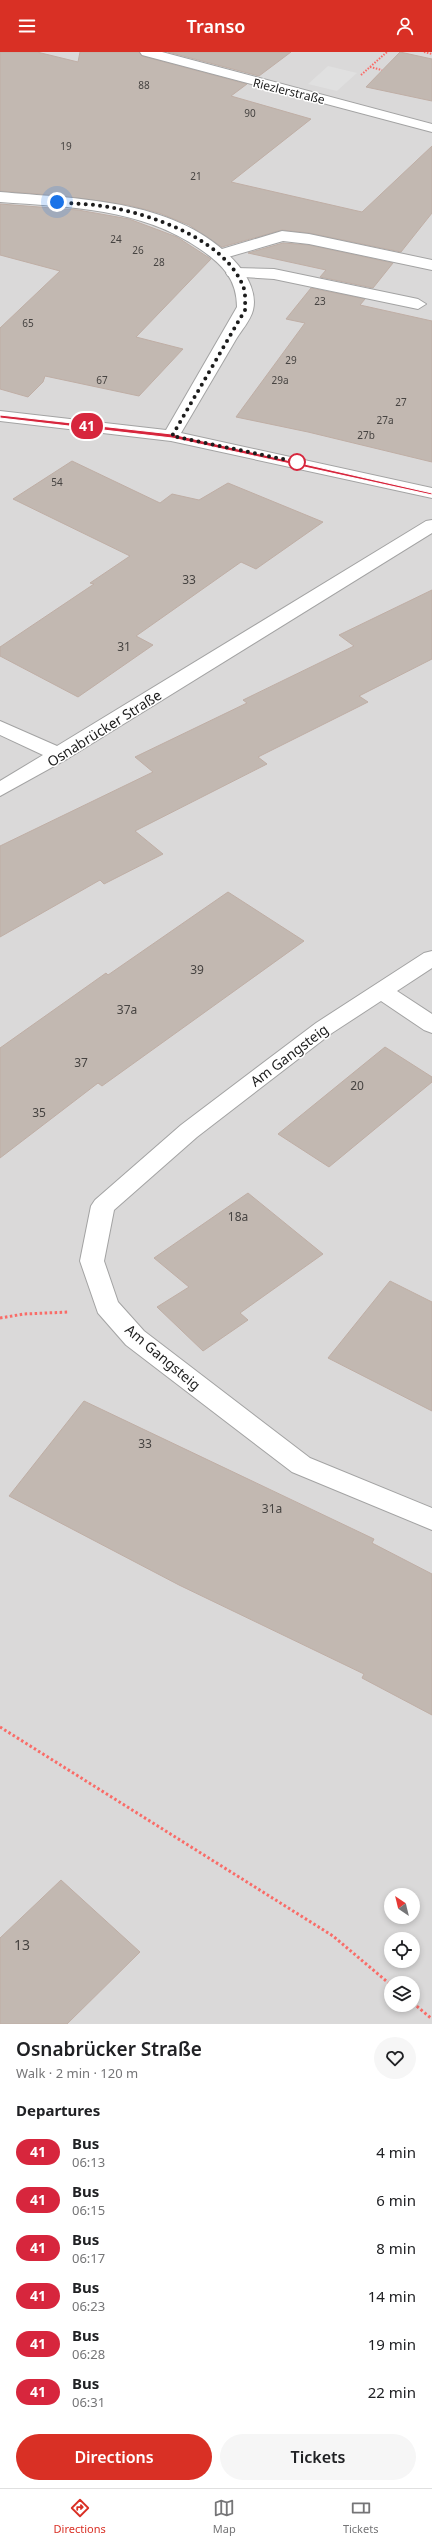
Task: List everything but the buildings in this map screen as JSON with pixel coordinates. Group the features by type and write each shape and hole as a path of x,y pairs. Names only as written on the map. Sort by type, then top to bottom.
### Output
{"street":[{"name":"Riezlerstraße","path":"147,52 201,68 432,128"},
{"path":"0,197 114,208 164,222 202,242 218,255 234,273 243,287 245,310 172,436"},
{"path":"218,255 282,236 309,239 432,265"},
{"path":"234,273 274,274 418,304"},
{"path":"0,416 172,436 432,493"},
{"name":"Osnabrücker Straße","path":"0,790 60,755 432,525"},
{"path":"0,727 60,755"},
{"name":"Am Gangsteig","path":"432,958 324,1028 189,1131 102,1206 92,1261 107,1306 136,1338 301,1465 432,1519"},
{"path":"382,991 432,1025"}],"path":[{"path":"424,52 432,54"},
{"path":"369,67 382,70"},
{"path":"0,1318 24,1314 100,1311 107,1306"},
{"path":"0,1727 332,1936 384,1979"},
{"path":"420,2009 432,2019"}],"shaded area":[{"path":"0,52 432,52 432,2024 0,2024"},
{"path":"328,66 357,73 337,91 308,84"}],"bus line":[{"name":"41","path":"0,416 172,436 297,462 432,493"}],"route":[{"path":"57,202 114,208 164,222 202,242 228,263 243,287 245,310 172,436 297,462"}]}
